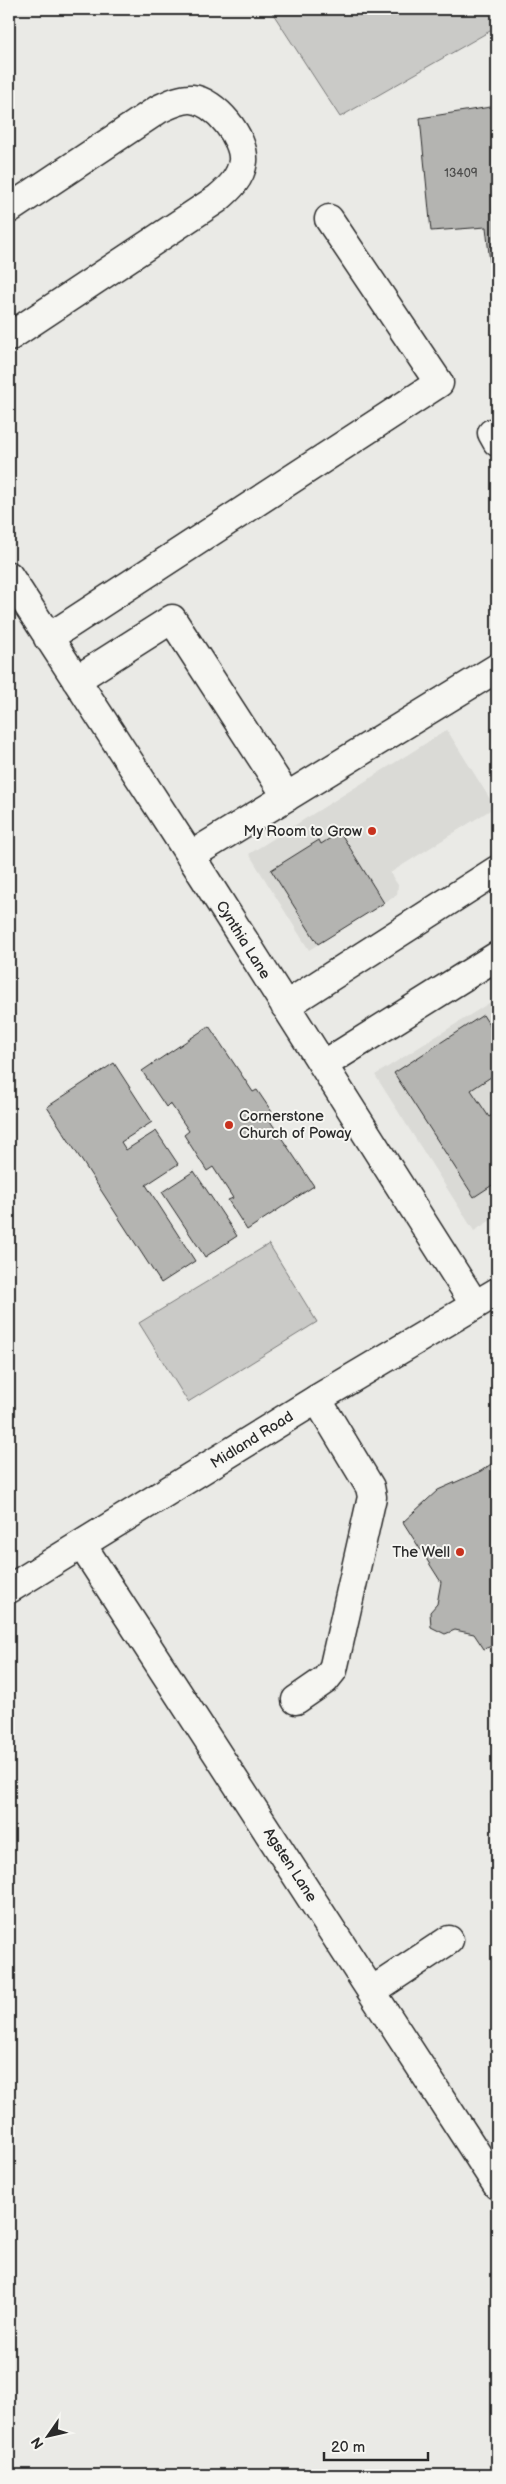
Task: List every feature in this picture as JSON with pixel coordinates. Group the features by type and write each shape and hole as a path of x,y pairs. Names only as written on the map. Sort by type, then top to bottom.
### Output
{"street":[{"path":"9,209 159,109 174,102 191,99 206,103 218,111 239,142 243,160 239,175 231,187 217,199 9,336"},
{"path":"48,638 440,383 329,219"},
{"name":"Cynthia Lane","path":"9,576 17,608 48,638 323,1065 486,1299"},
{"path":"76,680 172,619 287,797"},
{"path":"190,856 497,668"},
{"path":"285,1006 497,870"},
{"path":"323,1065 497,956"},
{"name":"Midland Road","path":"9,1589 317,1399 486,1299"},
{"path":"296,1700 324,1680 333,1670 372,1497 370,1487 317,1399"},
{"name":"Agsten Lane","path":"82,1545 497,2185"},
{"path":"372,1991 449,1940"}],"shaded area":[{"path":"270,9 497,9 497,27 340,117"},
{"name":"My Room to Grow","path":"447,730 495,807 390,873 398,885 397,895 309,950 249,854"},
{"path":"497,998 497,1216 474,1231 375,1075"},
{"path":"269,1244 317,1322 188,1402 139,1323"}],"building":[{"path":"497,106 497,325 486,227 431,231 420,118"},
{"path":"340,832 384,903 318,944 271,870 319,840 321,844"},
{"path":"483,1015 497,1037 497,1073 471,1090 489,1117 497,1112 497,1182 474,1197 394,1073"},
{"name":"Cornerstone Church of Poway","path":"209,1026 253,1092 257,1090 274,1115 268,1118 314,1186 247,1230 228,1200 233,1198 213,1167 207,1171 184,1135 189,1131 170,1103 166,1107 142,1071"},
{"path":"114,1063 152,1122 121,1142 126,1150 156,1131 178,1164 146,1185 195,1261 161,1283 47,1107"},
{"path":"9,1136 14,1145 9,1149"},
{"path":"194,1171 237,1236 205,1257 162,1192"},
{"name":"The Well","path":"497,1460 497,1644 484,1649 474,1634 455,1630 445,1634 431,1627 430,1612 437,1604 441,1582 403,1522 438,1490 481,1471"},
{"path":"497,1647 497,1660 492,1651"}],"place":[{"name":"My Room to Grow","path":"372,831"},
{"name":"Cornerstone Church of Poway","path":"229,1125"},
{"name":"The Well","path":"460,1552"}]}
